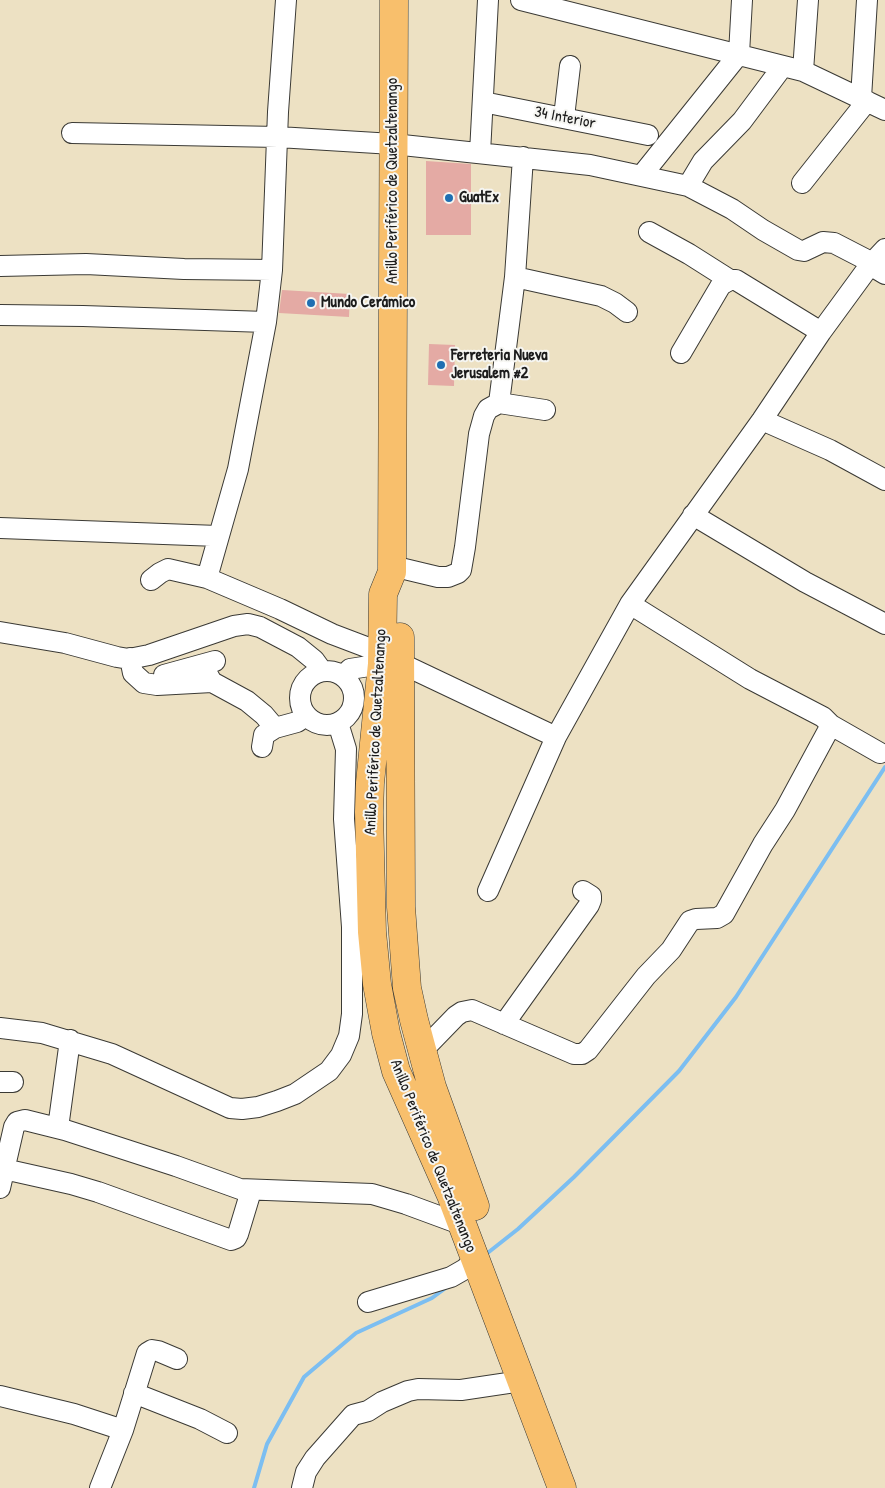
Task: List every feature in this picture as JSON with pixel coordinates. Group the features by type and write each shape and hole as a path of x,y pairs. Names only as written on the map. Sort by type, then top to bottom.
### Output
{"highway":[{"name":"Anillo Periférico de Quetzaltenango","path":"394,0 392,569 383,594 400,787 404,952 407,988 422,1051 479,1251 520,1378 562,1488"},
{"name":"Anillo Periférico de Quetzaltenango","path":"388,660 374,742 369,812 372,932 381,1008 396,1070 479,1251 580,1488"}],"street":[{"path":"207,578 238,469 266,322 272,270 286,0"},
{"path":"480,153 488,0"},
{"path":"521,0 739,54 803,72 885,110"},
{"path":"642,175 739,54 742,0"},
{"path":"803,72 808,0"},
{"path":"802,183 864,100 867,0"},
{"path":"564,118 570,66"},
{"path":"688,186 703,161 742,121 783,66"},
{"name":"34 Interior","path":"483,102 648,135"},
{"path":"72,133 278,138 393,144 590,165 688,186 732,209 763,230 800,251 823,242 834,243 865,259 878,270"},
{"path":"499,402 515,277 523,157"},
{"path":"649,232 690,254 730,280"},
{"path":"488,891 556,737 630,604 762,420 821,332 878,270 885,249"},
{"path":"0,266 86,264 272,270"},
{"path":"515,277 601,296 627,312"},
{"path":"681,353 720,285 730,280 736,280 821,332"},
{"path":"0,315 266,322"},
{"path":"392,569 438,577 458,574 465,547 481,423 488,409 499,402 545,410"},
{"path":"762,420 830,450 885,480"},
{"path":"693,514 805,582 885,624"},
{"path":"0,528 218,536"},
{"path":"151,580 168,569 207,578 280,609 556,737"},
{"path":"630,604 750,679 823,717 831,725 880,754"},
{"path":"133,667 149,655 234,626 248,624 260,627 298,647 314,660 322,671"},
{"path":"0,632 65,643 117,657 133,667 144,683 150,684 211,672 264,715 275,728"},
{"path":"343,676 350,669 388,660"},
{"path":"330,670 343,676 350,684 354,693 354,702 346,718 338,724 329,726 312,722 301,707 301,688 313,674 322,671 330,670"},
{"path":"262,747 264,735 275,728 297,722 306,716"},
{"path":"0,1028 42,1033 112,1054 230,1108 258,1107 296,1094 330,1071 342,1055 349,1036 352,1014 352,927 344,819 346,749 338,724"},
{"path":"422,1051 456,1016 467,1010 472,1010 574,1054 582,1054 588,1050 646,976 671,950 690,922 696,919 717,918 724,914 763,844 785,810 831,725"},
{"path":"346,749 374,742"},
{"path":"339,896 343,890 347,869"},
{"path":"504,1024 589,905 590,896 583,891"},
{"path":"58,1128 70,1040"},
{"path":"250,1191 238,1234 236,1238 231,1240 71,1184 2,1179 14,1127 17,1122 25,1120 58,1128 176,1166 232,1187 250,1191 372,1194 406,1204 479,1251 465,1269 451,1277 368,1302"},
{"path":"100,1488 123,1430 147,1353 152,1350 158,1350 176,1359"},
{"path":"302,1488 306,1472 314,1458 353,1415 368,1411 382,1402 408,1391 418,1389 461,1390 508,1383 520,1378"},
{"path":"134,1392 200,1419 227,1433"},
{"path":"0,1396 74,1414 123,1430"}],"building":[{"name":"GuatEx","path":"426,161 471,164 471,235 426,235"},
{"name":"Mundo Cerámico","path":"282,290 350,294 349,317 279,313"},
{"name":"Ferreteria Nueva Jerusalem #2","path":"429,344 455,345 454,386 428,385"}],"waterway":[{"path":"485,1255 518,1229 574,1177 679,1071 736,997 885,767"},
{"path":"254,1488 267,1444 304,1377 356,1333 432,1298 447,1287"}],"place":[{"name":"GuatEx","path":"449,198"},
{"name":"Mundo Cerámico","path":"311,303"},
{"name":"Ferreteria Nueva Jerusalem #2","path":"441,365"}]}
